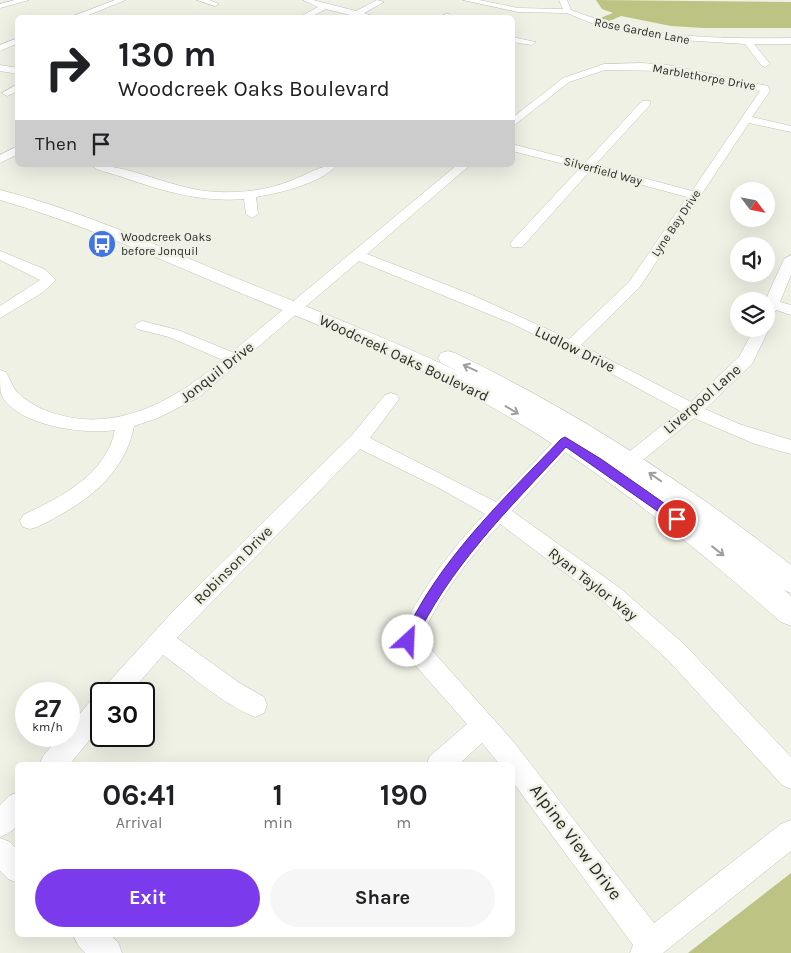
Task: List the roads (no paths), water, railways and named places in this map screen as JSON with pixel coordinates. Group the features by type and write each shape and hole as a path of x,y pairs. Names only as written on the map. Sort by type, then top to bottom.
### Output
{"main road":[{"name":"Woodcreek Oaks Boulevard","path":"0,184 102,216 301,303 466,384 565,442 662,507 791,612"},
{"name":"Woodcreek Oaks Boulevard","path":"0,195 64,215 301,303 478,372 631,460 744,542 791,581"}],"street":[{"path":"0,6 25,0"},
{"path":"80,15 122,0"},
{"path":"201,0 214,4"},
{"path":"307,0 324,7 361,15"},
{"path":"467,0 481,1 518,10 568,11 563,0"},
{"path":"357,14 380,2"},
{"path":"308,15 324,7"},
{"path":"98,8 115,13"},
{"name":"Rose Garden Lane","path":"568,11 606,26 665,38 791,41"},
{"path":"515,39 532,42"},
{"path":"0,48 15,41"},
{"path":"747,41 765,64"},
{"path":"594,60 604,67"},
{"name":"Marblethorpe Drive","path":"515,122 566,80 604,67 661,67 764,88"},
{"path":"0,68 15,70"},
{"name":"Lyne Bay Drive","path":"571,346 634,285 765,91 764,88"},
{"path":"7,93 15,89"},
{"path":"517,244 646,103"},
{"path":"746,119 791,129"},
{"path":"5,144 15,146"},
{"name":"Silverfield Way","path":"515,148 694,196"},
{"path":"0,160 15,149"},
{"path":"104,167 190,193 216,196 249,194 296,183 327,167"},
{"path":"301,303 462,167"},
{"path":"249,194 252,214"},
{"path":"0,255 39,272 49,280 37,290 0,313"},
{"name":"Ludlow Drive","path":"357,255 464,298 571,346 731,430 791,447"},
{"path":"775,296 791,259"},
{"name":"Jonquil Drive","path":"0,376 10,393 28,409 54,421 80,425 126,422 178,403 198,390 301,303"},
{"path":"775,310 791,310"},
{"path":"142,326 173,333 234,360"},
{"name":"Liverpool Lane","path":"631,460 692,410 746,360 757,337"},
{"path":"358,440 391,399"},
{"path":"30,521 60,507 106,470 120,450 126,422"},
{"name":"Ryan Taylor Way","path":"358,440 498,512 612,595 676,652 791,776"},
{"name":"Robinson Drive","path":"124,682 161,640 358,440"},
{"name":"Alpine View Drive","path":"514,762 408,641 420,615 451,568 498,512 565,442"},
{"path":"161,640 230,690 255,705"},
{"path":"55,762 90,721"},
{"path":"442,762 483,726"},
{"name":"Alpine View Drive","path":"515,764 550,805 648,949"},
{"path":"0,824 15,808"},
{"path":"648,949 791,834"},
{"path":"0,852 15,866"},
{"path":"90,937 107,953"}],"place":[{"name":"Woodcreek Oaks before Jonquil","path":"102,244"}]}
